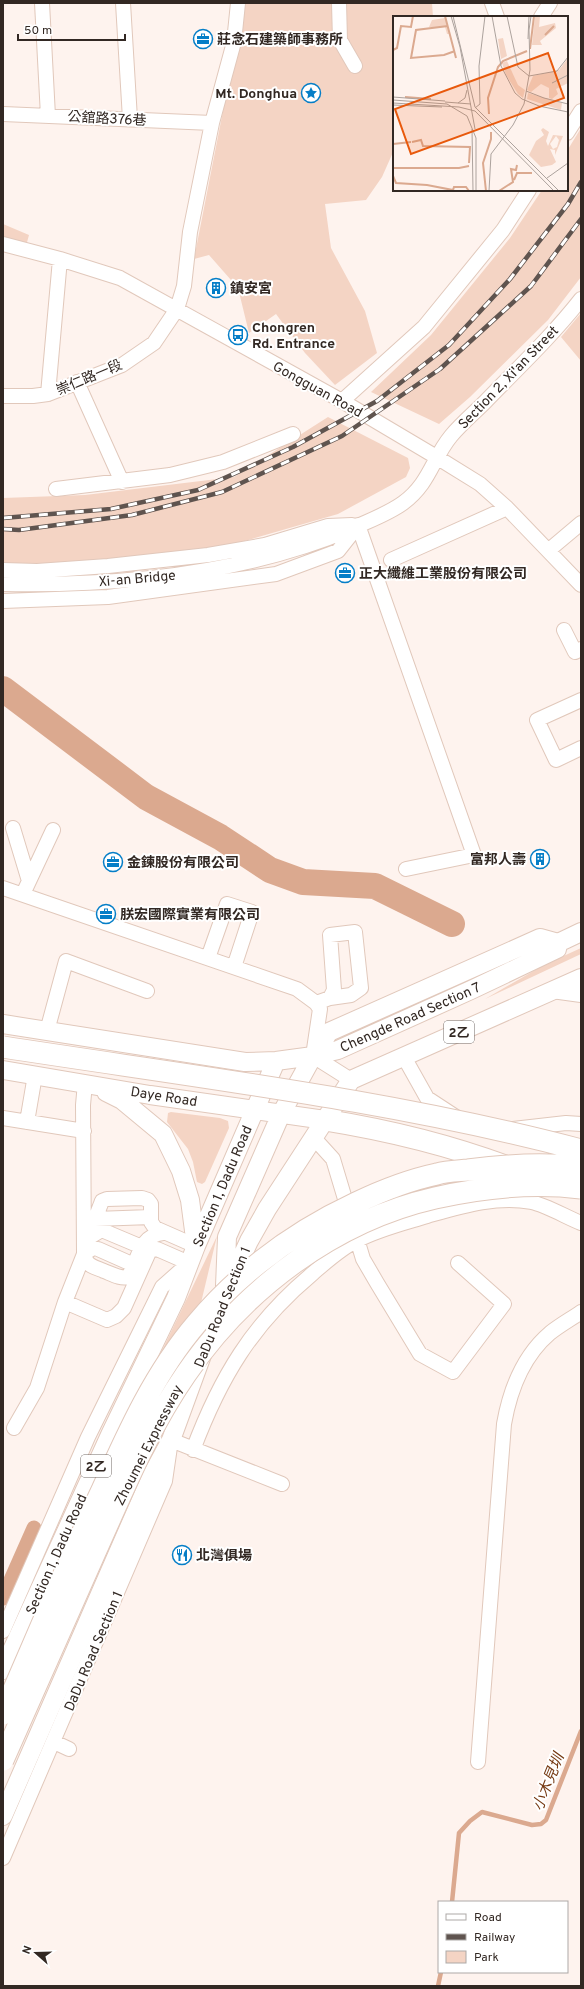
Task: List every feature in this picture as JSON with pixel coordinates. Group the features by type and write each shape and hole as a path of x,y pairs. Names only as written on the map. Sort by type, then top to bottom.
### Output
{"highway":[{"path":"3,1047 345,1100 456,1120 524,1135 581,1150"},
{"path":"325,1120 364,1126 446,1146 494,1162 581,1196"},
{"name":"Zhoumei Expressway","path":"3,1714 130,1428 160,1375 195,1325 228,1289 270,1253 315,1224 380,1192 438,1173 499,1166 562,1165 581,1167"},
{"name":"Zhoumei Expressway","path":"3,1760 130,1474 160,1416 186,1374 212,1339 242,1306 275,1276 314,1249 351,1229 388,1212 423,1201 472,1190 520,1185 581,1188"}],"main road":[{"name":"2乙","path":"558,943 581,932"},
{"name":"Chengde Road Section 7","path":"276,1061 313,1056 338,1050 506,973 557,948 558,943 540,938 329,1032 313,1056"},
{"name":"2乙","path":"351,1080 570,987"},
{"path":"3,1024 244,1062 276,1061"},
{"path":"224,1295 227,1237 280,1114 313,1056"},
{"name":"2乙","path":"255,1110 276,1061"},
{"name":"Daye Road","path":"3,1070 150,1095 325,1120"},
{"path":"325,1120 351,1080"},
{"path":"86,1083 122,1100 163,1134 182,1171 190,1200 196,1246"},
{"name":"Section 1, Dadu Road","path":"3,1670 110,1435 176,1298 196,1246 255,1110"},
{"name":"DaDu Road Section 1","path":"3,1816 152,1474 171,1440 224,1295 252,1235 325,1120"}],"street":[{"path":"42,3 48,116"},
{"path":"123,3 130,120"},
{"path":"177,309 184,286 190,232 212,123 234,42 238,3"},
{"path":"339,3 340,40 355,66"},
{"path":"492,3 497,16"},
{"path":"542,16 550,3"},
{"path":"568,131 581,111"},
{"name":"公舘路376巷","path":"3,114 212,123"},
{"path":"342,401 424,328 503,230 528,191"},
{"name":"Gongguan Road","path":"3,244 60,259 120,278 342,401 480,484 508,508 581,585"},
{"path":"48,394 60,259"},
{"name":"Section 2, Xi'an Street","path":"358,525 402,503 419,488 450,437 563,321 581,299"},
{"name":"崇仁路一段","path":"3,396 33,396 48,394 122,365 154,343 177,309"},
{"path":"77,382 122,482"},
{"path":"56,489 170,475 223,462 292,434"},
{"path":"391,560 508,508"},
{"path":"549,550 581,523"},
{"path":"3,570 38,571 208,556 265,544 328,526 358,525"},
{"path":"3,601 108,597 276,574 338,552 358,525"},
{"path":"358,525 474,855 406,869"},
{"name":"Xi-an Bridge","path":"3,584 47,585 167,576 270,557 314,544 358,525"},
{"path":"564,630 575,652 581,649"},
{"path":"581,700 537,720 556,760 581,748"},
{"path":"14,828 29,881"},
{"path":"22,894 53,830"},
{"path":"3,888 297,989 316,1003 320,1010 313,1056 351,1080"},
{"path":"208,958 227,904 252,912 234,968"},
{"path":"316,1003 330,998 351,995 361,988 355,932 330,935 334,990 330,998"},
{"path":"46,1031 66,961 147,991"},
{"path":"404,1057 427,1098 462,1122 489,1132 566,1123 581,1124"},
{"path":"27,1122 35,1075"},
{"path":"86,1083 84,1131 84,1254 86,1261 91,1266 120,1277 128,1277 145,1241 154,1234 163,1233"},
{"path":"3,1118 84,1131"},
{"path":"313,1137 333,1159 363,1259 420,1354 453,1372 504,1304 458,1263"},
{"path":"14,1428 37,1388 65,1302 84,1254 102,1201 142,1198 151,1204 151,1222 155,1228 163,1233 196,1246"},
{"path":"193,1450 211,1404 228,1371 253,1334 279,1303 300,1284 328,1260 358,1240 403,1223 455,1208 500,1200 531,1202 581,1223"},
{"path":"96,1219 151,1217"},
{"path":"90,1237 100,1231 104,1231 142,1247"},
{"path":"65,1302 107,1320 116,1316 124,1308 150,1250 157,1249 189,1263"},
{"name":"Section 1, Dadu Road","path":"3,1631 88,1437 162,1287 189,1263"},
{"path":"478,1762 504,1424 508,1404 523,1367 535,1348 550,1333 581,1312"},
{"path":"171,1440 282,1484"},
{"name":"DaDu Road Section 1","path":"3,1858 165,1481 171,1440"},
{"path":"54,1742 69,1749"}],"green space":[{"path":"242,3 432,3 433,16 393,16 393,152 382,177 366,200 325,204 331,248 365,311 377,353 335,385 305,353 276,314 249,333 238,288 209,255 194,259 242,14"},
{"path":"581,128 581,277 548,320 470,397 439,424 371,392 431,335 510,238 541,191 568,191 568,149"},
{"path":"3,224 29,235 26,246 3,239"},
{"path":"581,313 581,361 561,337"},
{"path":"328,417 408,458 410,468 406,477 338,514 224,547 76,564 3,563 3,498 85,495 234,477"},
{"path":"581,948 581,954 485,999 544,965"},
{"path":"171,1112 220,1118 228,1121 229,1128 205,1182 202,1184 197,1182 193,1162 188,1149 167,1122 168,1113"},
{"path":"217,1236 200,1307 157,1361"}],"waterway":[{"path":"3,689 146,797 220,837 270,870 303,882 375,886 452,924"},
{"path":"3,1598 34,1528"},
{"name":"小木見圳","path":"452,1901 459,1833 470,1821 482,1812 532,1825 541,1824 546,1820 581,1731"},
{"name":"小木見圳","path":"438,1986 441,1973"}],"railway":[{"path":"3,518 111,509 198,490 293,447 377,401 449,345 510,279 568,204 581,182"},
{"path":"3,529 19,530 132,515 222,492 342,436 440,369 531,286 581,219"}],"place":[{"name":"莊念石建築師事務所","path":"203,39"},
{"name":"Mt. Donghua","path":"311,93"},
{"name":"鎮安宮","path":"216,288"},
{"name":"Chongren Rd. Entrance","path":"238,335"},
{"name":"正大纖維工業股份有限公司","path":"345,573"},
{"name":"富邦人壽","path":"540,859"},
{"name":"金鍊股份有限公司","path":"113,862"},
{"name":"朕宏國際實業有限公司","path":"106,914"},
{"name":"北灣俱場","path":"182,1555"}]}
